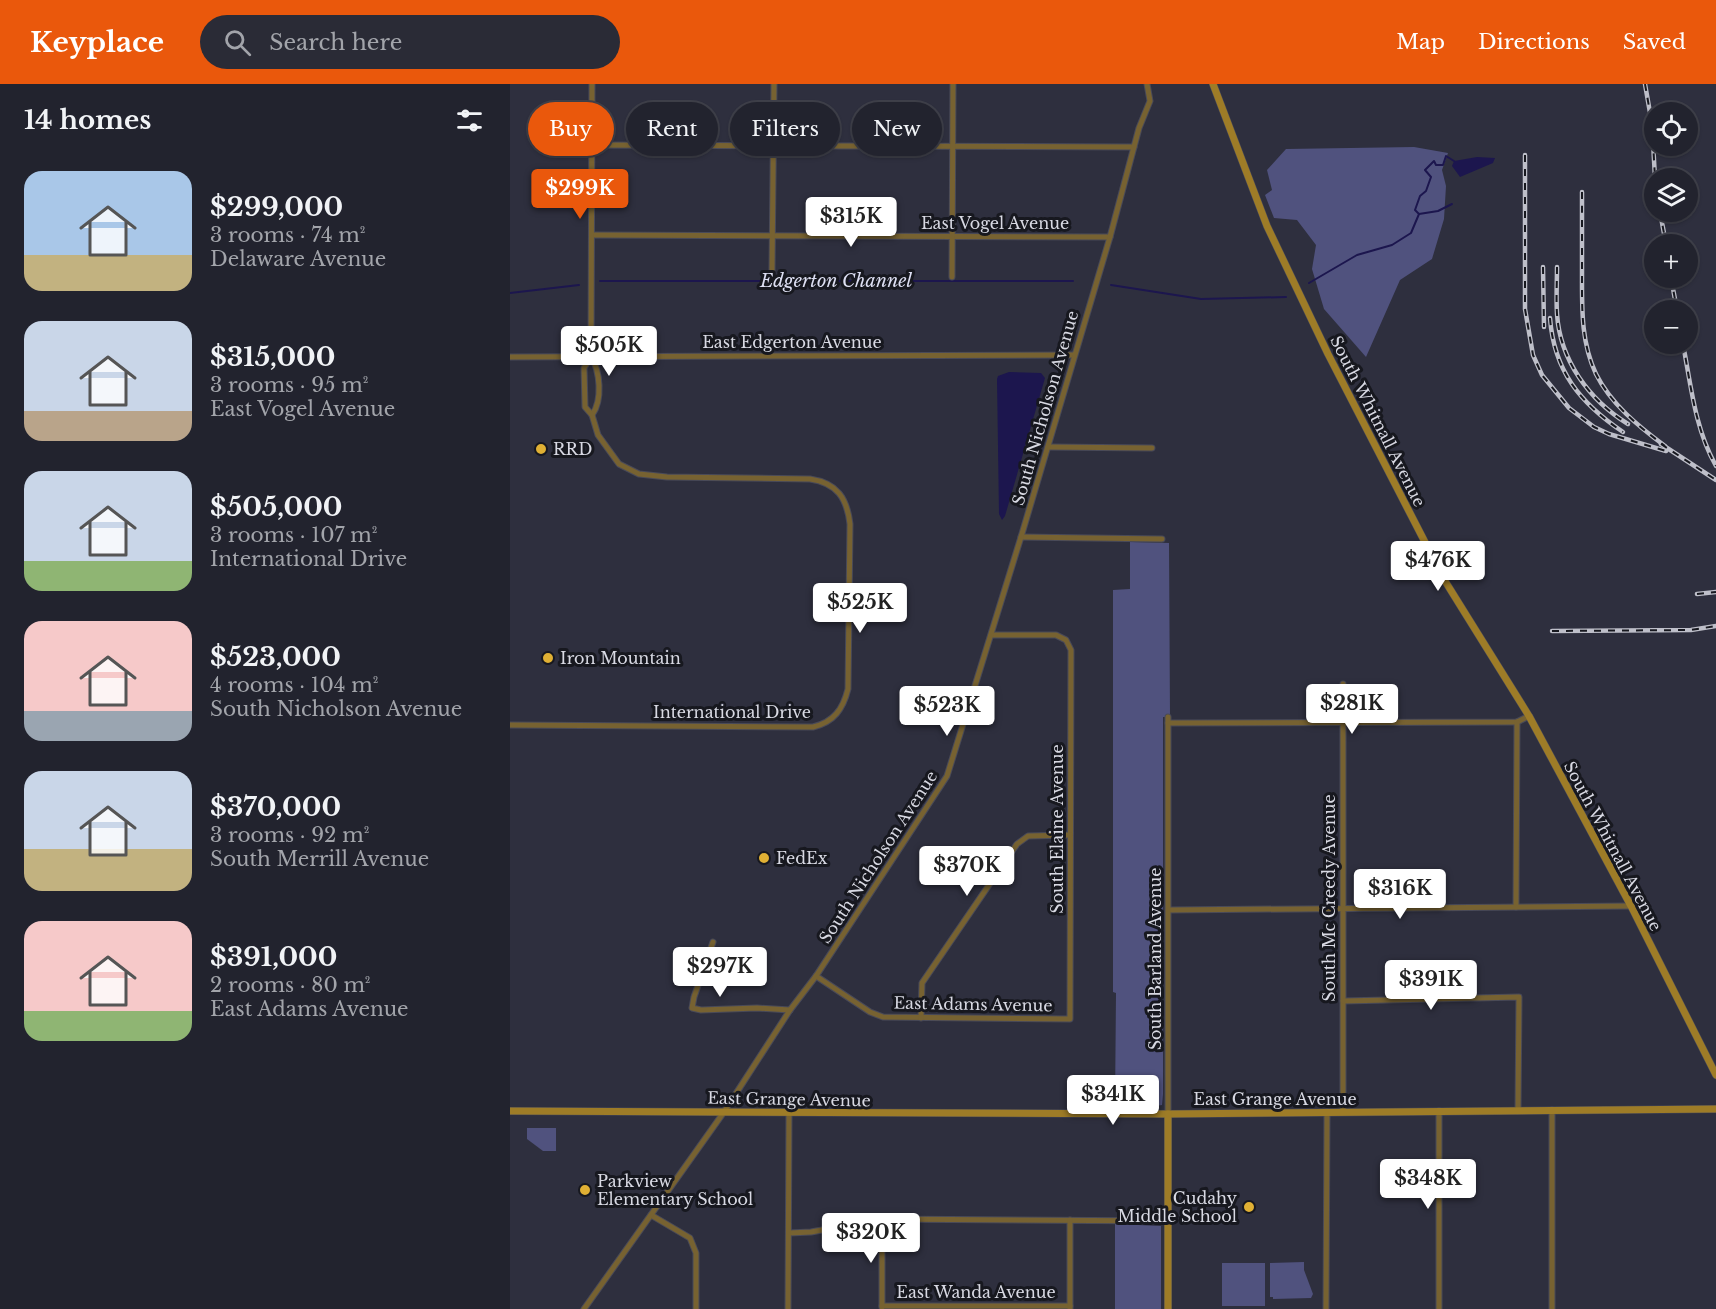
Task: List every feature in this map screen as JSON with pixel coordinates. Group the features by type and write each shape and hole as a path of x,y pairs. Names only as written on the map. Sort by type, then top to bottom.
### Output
{"street":[{"path":"592,84 592,102"},
{"path":"773,84 773,102"},
{"path":"952,277 953,84"},
{"name":"South Nicholson Avenue","path":"584,1309 724,1112 947,776 992,635 1110,237 1134,147 1150,101 1147,84"},
{"name":"South Whitnall Avenue","path":"1213,84 1267,226 1328,354 1445,581 1529,716 1631,906 1716,1075"},
{"path":"614,145 730,145"},
{"path":"840,145 1134,147"},
{"path":"591,156 591,356 597,367 598,407 592,415"},
{"path":"772,270 773,156"},
{"name":"East Vogel Avenue","path":"591,235 1110,237"},
{"name":"East Edgerton Avenue","path":"510,357 1074,355"},
{"name":"International Drive","path":"510,725 803,728 821,725 830,720 841,709 848,689 850,524 845,500 836,488 810,479 667,477 639,474 616,461 598,435 592,415 585,407 584,368 591,356"},
{"path":"1048,447 1152,447"},
{"path":"1021,537 1162,539"},
{"name":"South Elaine Avenue","path":"992,635 1056,635 1066,640 1071,650 1070,1019"},
{"name":"South Mc Creedy Avenue","path":"1343,684 1343,1112"},
{"path":"1343,723 1517,722 1529,716"},
{"name":"South Barland Avenue","path":"1168,1309 1168,720 1343,723"},
{"path":"1516,907 1517,722"},
{"path":"921,1018 922,983 1017,844 1028,836 1070,835"},
{"path":"1169,910 1631,906"},
{"path":"713,942 692,1008 701,1010 757,1008 790,1010"},
{"name":"East Adams Avenue","path":"816,976 870,1012 883,1017 1070,1019"},
{"path":"1343,1000 1519,997 1518,1111"},
{"name":"East Grange Avenue","path":"510,1112 1168,1114 1716,1109"},
{"path":"1552,1110 1552,1309"},
{"path":"1439,1111 1439,1309"},
{"path":"1326,1309 1327,1112"},
{"path":"788,1309 789,1113"},
{"path":"651,1215 690,1238 694,1245 696,1309"},
{"path":"789,1233 811,1232 882,1219 1167,1221"},
{"path":"882,1219 882,1307"},
{"path":"1070,1221 1070,1307"},
{"name":"East Wanda Avenue","path":"882,1307 1070,1307"}],"shaded area":[{"path":"1414,147 1448,153 1442,170 1446,186 1444,219 1432,259 1400,280 1366,357 1324,309 1312,269 1316,245 1297,220 1274,218 1265,195 1272,190 1267,170 1286,149"},
{"path":"1477,157 1495,158 1493,163 1460,177 1452,166 1454,161"},
{"path":"1009,372 1041,373 1045,378 1002,520 999,514 997,379 998,376"},
{"path":"1130,542 1169,543 1170,717 1163,717 1163,1094 1162,1105 1156,1106 1115,1105 1113,590 1130,589"},
{"path":"527,1128 556,1128 556,1151 543,1151 527,1139"},
{"path":"1115,1224 1161,1226 1161,1309 1115,1309"},
{"path":"1304,1262 1304,1270 1313,1294 1311,1298 1273,1299 1270,1297 1270,1263"},
{"path":"1222,1263 1265,1263 1265,1306 1222,1306"}],"waterway":[{"name":"Edgerton Channel","path":"1309,283 1357,255 1392,245 1411,233 1419,214 1415,210 1431,177 1425,170 1434,161 1436,165 1443,165 1446,156 1454,161"},
{"path":"1419,214 1438,211 1452,204"},
{"name":"Edgerton Channel","path":"600,281 1073,281"},
{"name":"Edgerton Channel","path":"510,293 579,285"},
{"name":"Edgerton Channel","path":"1111,285 1201,299 1286,297"}],"railway":[{"path":"1645,84 1652,124 1654,168"},
{"path":"1525,155 1525,309 1533,355 1542,375 1569,408 1594,427 1609,434 1666,451"},
{"path":"1582,192 1582,313 1587,350 1596,374 1617,405 1665,446"},
{"path":"1662,222 1664,234"},
{"path":"1543,267 1544,327"},
{"path":"1557,267 1559,331 1570,363 1589,391 1628,424"},
{"path":"1673,288 1675,300"},
{"path":"1550,318 1557,354 1572,384 1594,409 1623,432"},
{"path":"1685,354 1698,422 1716,466"},
{"path":"1661,444 1716,480"},
{"path":"1697,594 1716,592"},
{"path":"1552,631 1691,630 1716,626"}],"place":[{"name":"RRD","path":"541,449"},
{"name":"Iron Mountain","path":"548,658"},
{"name":"FedEx","path":"764,858"},
{"name":"Parkview Elementary School","path":"585,1190"},
{"name":"Cudahy Middle School","path":"1249,1207"}]}
